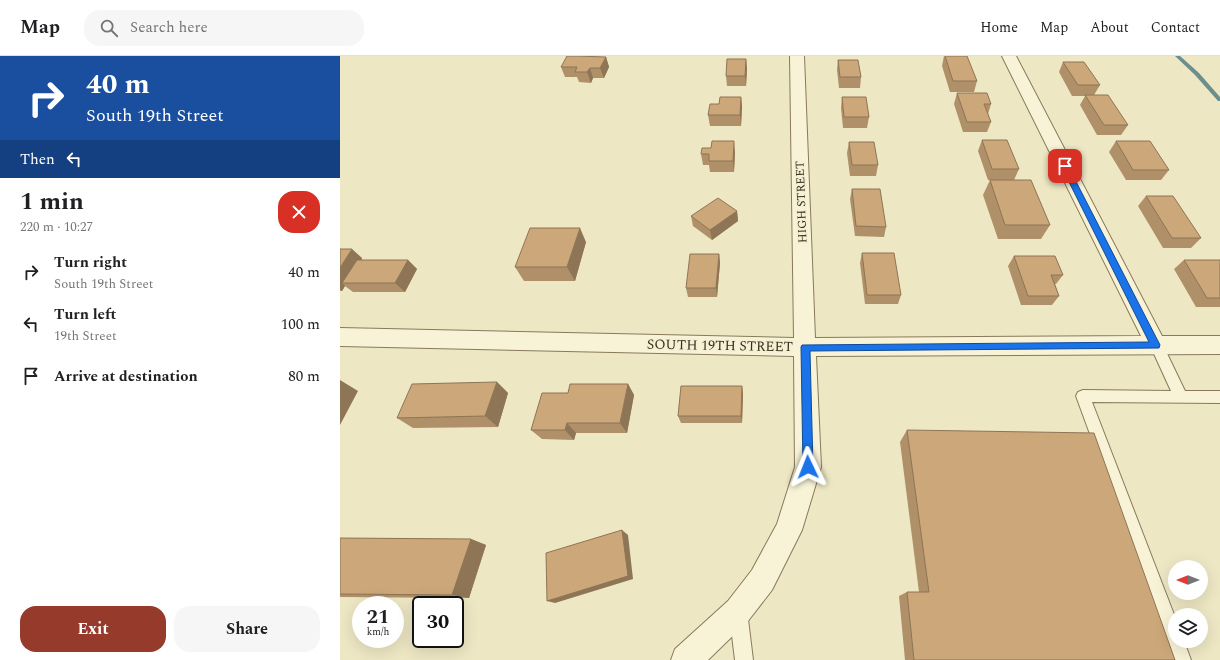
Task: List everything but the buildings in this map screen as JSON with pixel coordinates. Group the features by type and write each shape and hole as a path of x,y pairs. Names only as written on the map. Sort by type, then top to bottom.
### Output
{"street":[{"name":"HIGH STREET","path":"686,660 738,611 762,580 789,530 808,467 797,56"},
{"path":"1009,56 1156,345"},
{"name":"SOUTH 19TH STREET","path":"340,337 805,347 1220,345"}],"lane":[{"path":"1156,345 1181,397"},
{"path":"1168,622 1083,396 1220,397"},
{"path":"738,611 744,660"},
{"path":"1178,648 1182,660"}],"waterway":[{"path":"1177,56 1197,74 1220,100"}],"route":[{"path":"808,467 805,347 1156,345 1065,166"}]}
